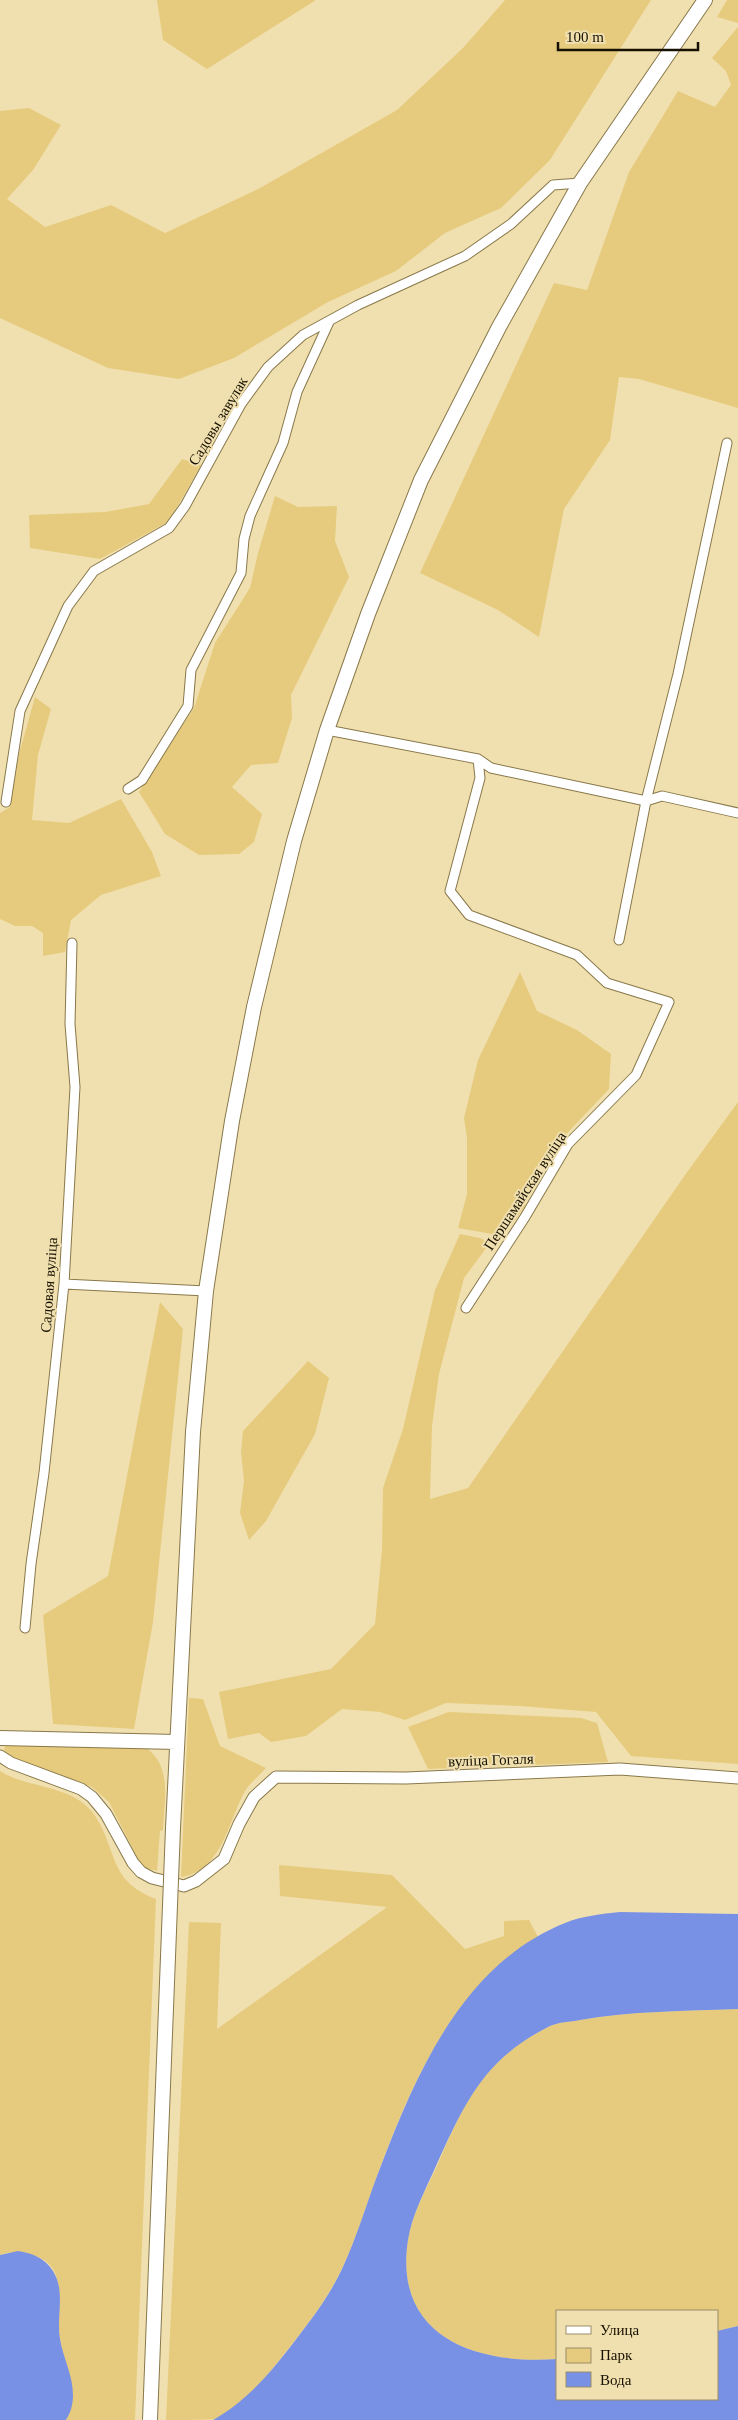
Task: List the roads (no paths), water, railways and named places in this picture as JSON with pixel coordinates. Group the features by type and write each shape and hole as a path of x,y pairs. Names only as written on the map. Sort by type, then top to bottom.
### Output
{"main road":[{"path":"150,2420 173,1828 193,1432 206,1291 232,1121 254,1007 294,841 327,730 368,614 421,480 499,327 580,183 705,0"},
{"path":"0,1738 177,1742"}],"street":[{"name":"Садовы завулак","path":"6,802 20,711 68,606 94,571 169,528 185,506 241,404 268,367 303,335 358,305 465,256 511,224 553,185 580,183"},
{"path":"128,789 142,780 188,706 191,670 241,573 244,539 250,516 283,443 298,392 329,322"},
{"path":"619,940 646,801 678,674 727,443"},
{"path":"327,730 478,759 491,768 646,801 662,796 738,813"},
{"name":"Першамайская вуліца","path":"466,1308 525,1217 568,1144 636,1075 669,1002 607,983 577,955 469,915 450,891 480,778 478,759"},
{"name":"Садовая вуліца","path":"26,1628 31,1564 44,1472 64,1284 75,1087 70,1024 72,943"},
{"path":"64,1284 206,1291"},
{"name":"вуліца Гогаля","path":"0,1756 11,1762 81,1788 92,1797 106,1814 133,1863 141,1872 152,1878 184,1886 196,1881 224,1859 239,1824 254,1798 276,1777 292,1775 406,1778 620,1769 738,1778"}],"water":[{"path":"620,1912 738,1914 738,2009 639,2013 561,2023 550,2026 527,2039 508,2053 479,2084 467,2102 420,2202 408,2240 407,2273 414,2300 427,2322 446,2338 470,2350 497,2357 527,2360 556,2359 556,2400 718,2400 718,2331 738,2326 738,2420 213,2420 244,2398 262,2380 317,2312 330,2291 348,2256 382,2163 412,2091 429,2056 473,1992 499,1964 530,1941 565,1923 592,1916"},
{"path":"18,2251 42,2259 50,2266 57,2279 60,2296 60,2339 73,2388 72,2405 66,2420 0,2420 0,2255"}]}
